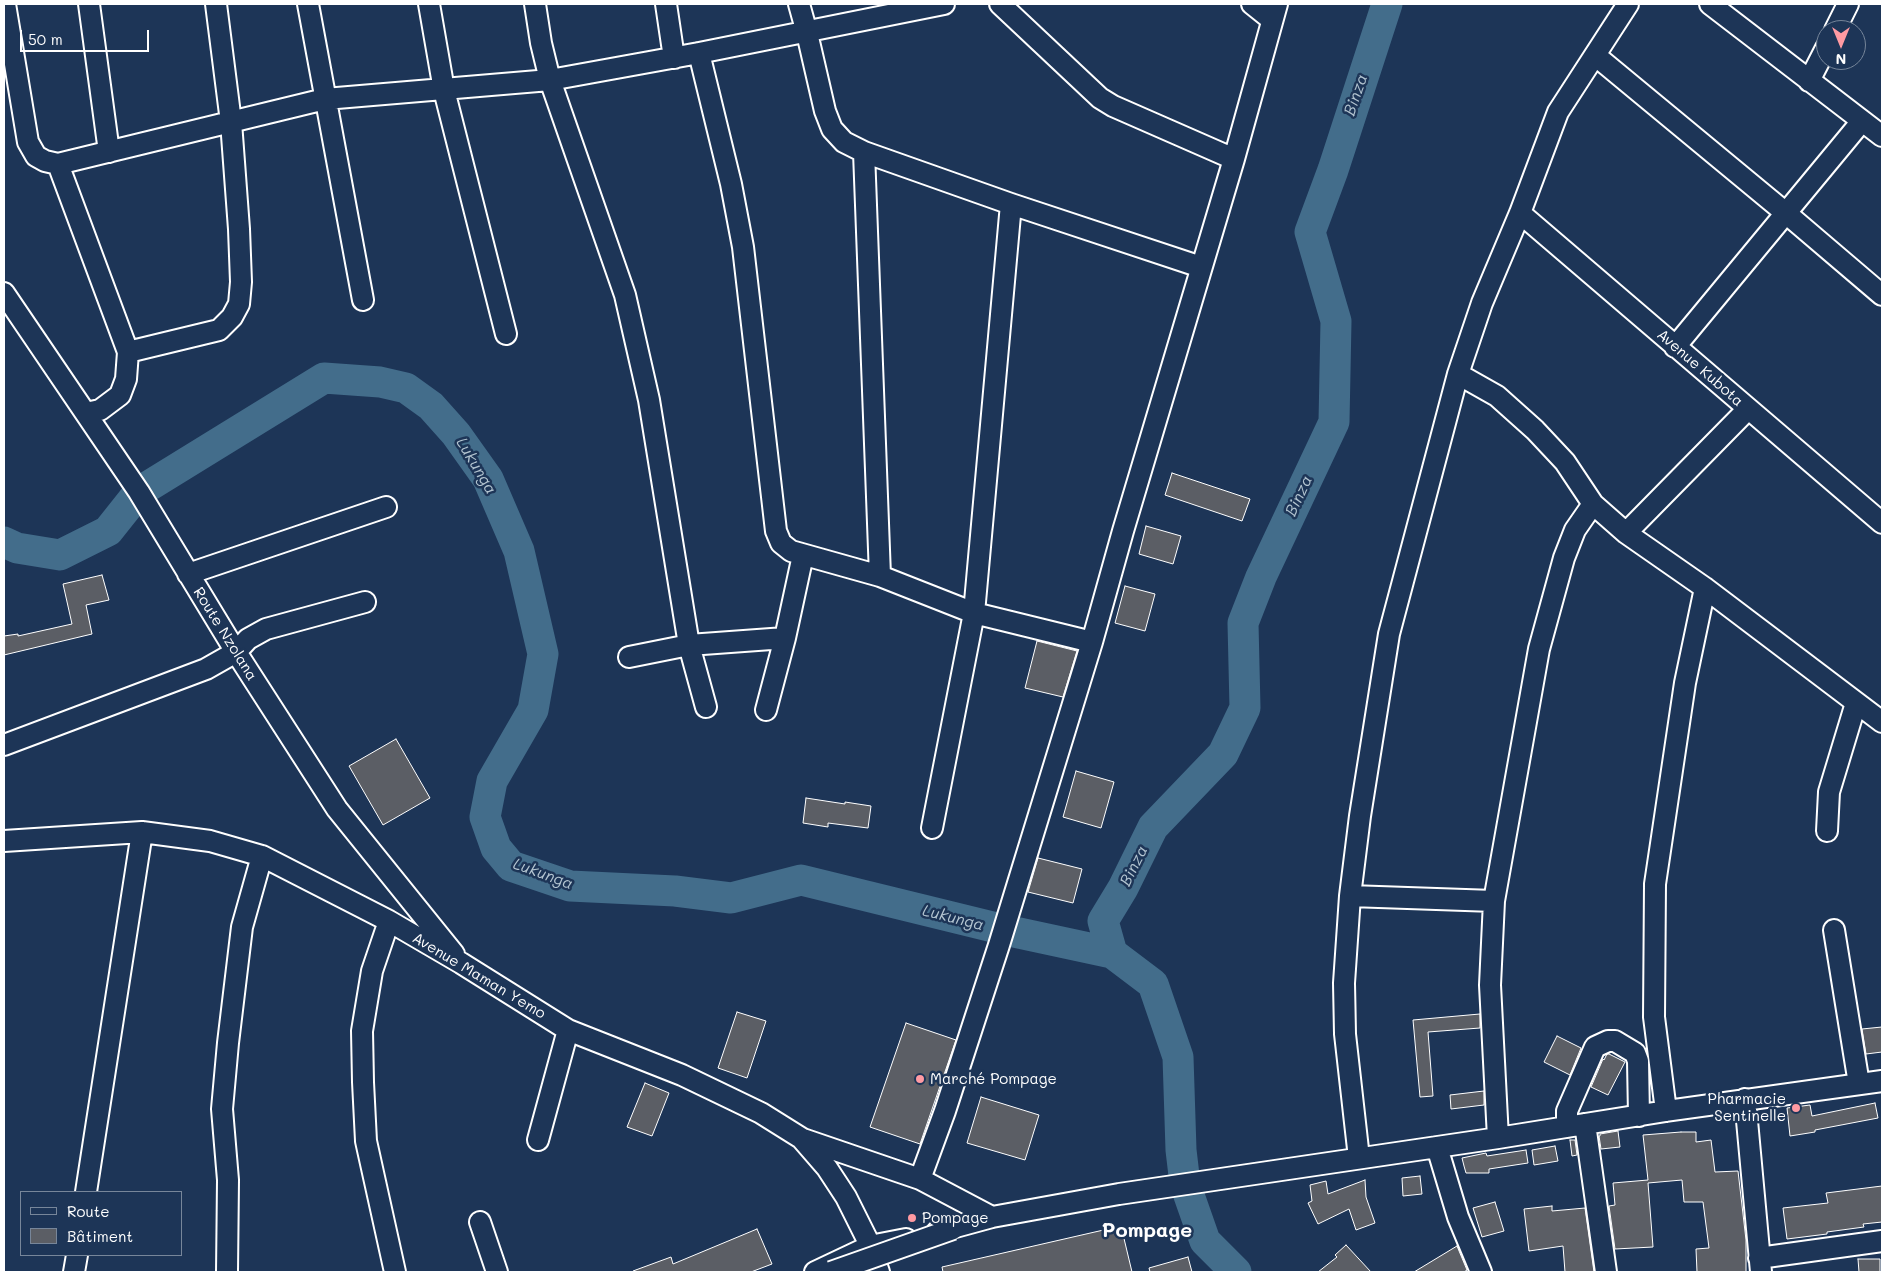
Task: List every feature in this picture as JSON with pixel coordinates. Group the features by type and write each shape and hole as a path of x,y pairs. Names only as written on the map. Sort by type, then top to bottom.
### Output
{"street":[{"path":"5,4 28,142 36,156 45,161 58,164 325,99 550,80 807,33 944,4"},
{"path":"89,4 109,152"},
{"path":"128,352 219,330 232,317 239,304 241,282 239,229 231,122 216,4"},
{"path":"308,4 363,300"},
{"path":"430,4 444,90 506,334"},
{"path":"535,4 541,43 550,80 625,295 649,400 689,645 706,707"},
{"path":"666,4 674,58"},
{"path":"799,4 825,112 832,129 844,142 864,152 1010,204 1201,267"},
{"path":"1000,4 1100,98 1113,106 1234,159"},
{"path":"920,1179 948,1102 999,945 1092,642 1122,531 1234,159 1274,12 1252,4"},
{"path":"1359,1158 1345,1034 1344,983 1350,896 1360,816 1389,634 1458,374 1482,303 1520,213 1558,112 1628,4"},
{"path":"1710,4 1882,136"},
{"path":"1840,20 1848,4"},
{"path":"699,53 731,184 743,247 776,531 781,543 791,551 880,576 974,613 1092,642"},
{"path":"1596,56 1882,295"},
{"path":"1809,81 1816,67"},
{"path":"1675,347 1787,214 1862,121"},
{"path":"864,152 880,576"},
{"path":"58,164 128,352 126,379 120,396 100,410 86,413"},
{"path":"932,828 974,613 1010,204"},
{"name":"Avenue Kubota","path":"1520,213 1882,523"},
{"name":"Route Nzolana","path":"4,294 86,413 160,526 236,652 337,809 461,963"},
{"path":"1458,374 1497,396 1535,430 1565,462 1593,504 1626,533 1705,588 1882,722"},
{"path":"1626,533 1748,409"},
{"path":"1498,1138 1490,985 1494,901 1539,649 1564,558 1575,530 1593,504"},
{"path":"188,574 386,507"},
{"path":"766,710 785,638 803,555"},
{"path":"1666,1111 1654,1017 1655,884 1685,683 1705,588"},
{"path":"4,745 206,670 236,652 248,639 266,629 365,602"},
{"path":"629,657 689,645 785,638"},
{"path":"1827,831 1829,792 1856,702"},
{"path":"86,1191 142,832"},
{"name":"Avenue Maman Yemo","path":"4,841 142,832 210,840 262,856 389,921 461,963 568,1030 682,1075 761,1113 801,1138 828,1168 846,1197 875,1261"},
{"path":"227,1272 228,1180 223,1100 242,927 262,856"},
{"path":"1350,896 1494,901"},
{"path":"389,921 372,971 362,1031 366,1141 390,1271"},
{"path":"1834,930 1859,1084"},
{"path":"538,1140 568,1030"},
{"path":"1606,1272 1576,1126 1567,1111 1595,1047 1608,1041 1615,1041 1635,1052 1638,1061 1639,1116"},
{"path":"831,1272 992,1217 1118,1194 1498,1138 1666,1111 1882,1081"},
{"path":"1745,1100 1760,1265 1882,1241"},
{"path":"801,1138 920,1179 992,1217"},
{"path":"1437,1147 1458,1217 1481,1272"},
{"path":"480,1222 497,1272"},
{"path":"849,1272 953,1229"},
{"path":"74,1272 77,1256"},
{"path":"815,1272 875,1261"}],"building":[{"path":"1172,473 1250,499 1242,521 1165,495"},
{"path":"1146,526 1181,536 1173,564 1139,554"},
{"path":"102,575 109,600 86,605 92,634 4,655 4,636 18,634 18,636 72,624 63,584"},
{"path":"1125,586 1155,594 1145,631 1115,623"},
{"path":"1037,641 1077,651 1063,697 1025,688"},
{"path":"396,739 430,798 383,825 349,766"},
{"path":"1076,771 1114,782 1101,828 1063,817"},
{"path":"806,798 871,806 868,828 828,823 828,827 803,823"},
{"path":"1038,858 1082,869 1073,903 1028,892"},
{"path":"737,1012 766,1021 747,1078 718,1068"},
{"path":"1480,1014 1480,1028 1428,1032 1433,1096 1420,1097 1413,1020"},
{"path":"906,1023 956,1040 920,1144 870,1127"},
{"path":"1882,1027 1882,1052 1866,1054 1862,1029"},
{"path":"1557,1036 1581,1048 1570,1075 1544,1062"},
{"path":"1607,1054 1625,1062 1608,1095 1591,1087"},
{"path":"645,1083 669,1093 652,1136 627,1127"},
{"path":"1484,1091 1484,1105 1451,1109 1450,1095"},
{"path":"981,1097 1039,1115 1025,1160 967,1143"},
{"path":"1875,1103 1878,1118 1790,1136 1787,1108 1810,1105 1812,1116"},
{"path":"1618,1131 1620,1147 1601,1149 1600,1134"},
{"path":"1696,1132 1696,1142 1711,1140 1715,1172 1738,1171 1746,1240 1746,1272 1697,1272 1696,1249 1709,1248 1703,1202 1684,1202 1682,1180 1648,1183 1653,1247 1615,1249 1609,1206 1615,1205 1613,1183 1648,1180 1643,1135"},
{"path":"1570,1140 1575,1140 1577,1155 1572,1156"},
{"path":"1555,1146 1558,1161 1534,1165 1532,1150"},
{"path":"1526,1150 1528,1163 1489,1169 1489,1173 1466,1173 1462,1158 1486,1153 1487,1156"},
{"path":"1420,1176 1422,1194 1403,1196 1402,1178"},
{"path":"1365,1180 1366,1197 1375,1223 1356,1230 1349,1209 1318,1224 1308,1203 1312,1201 1310,1185 1326,1181 1328,1194"},
{"path":"1882,1186 1882,1222 1863,1224 1864,1227 1827,1232 1827,1234 1787,1239 1783,1208 1828,1203 1826,1193"},
{"path":"1495,1202 1504,1231 1482,1237 1473,1208"},
{"path":"1552,1206 1552,1211 1585,1208 1594,1272 1565,1272 1563,1246 1529,1251 1524,1209"},
{"path":"1121,1226 1132,1272 943,1272 942,1267"},
{"path":"757,1229 772,1264 751,1272 633,1272 671,1257 673,1264"},
{"path":"1346,1245 1371,1272 1318,1272 1337,1257 1335,1255"},
{"path":"1457,1246 1467,1270 1464,1272 1414,1272"},
{"path":"1188,1257 1192,1272 1150,1272 1149,1268"},
{"path":"1858,1259 1880,1259 1880,1272 1859,1272"}],"waterway":[{"name":"Binza","path":"1112,953 1103,921 1123,888 1153,827 1223,754 1245,708 1243,623 1261,577 1334,422 1336,321 1310,232 1333,170 1387,4"},
{"name":"Lukunga","path":"4,542 17,548 60,555 108,531 139,492 324,378 380,382 406,388 431,406 456,434 488,479 519,551 543,654 533,710 492,781 485,817 496,848 511,866 570,886 675,891 731,898 801,880 1005,930 1112,953 1153,984 1178,1057 1181,1150 1185,1184 1205,1241 1236,1272"}],"place":[{"name":"Marché Pompage","path":"920,1079"},
{"name":"Pharmacie Sentinelle","path":"1796,1108"},
{"name":"Pompage","path":"912,1218"}],"district":[{"name":"Pompage","path":"1147,1231"}]}
